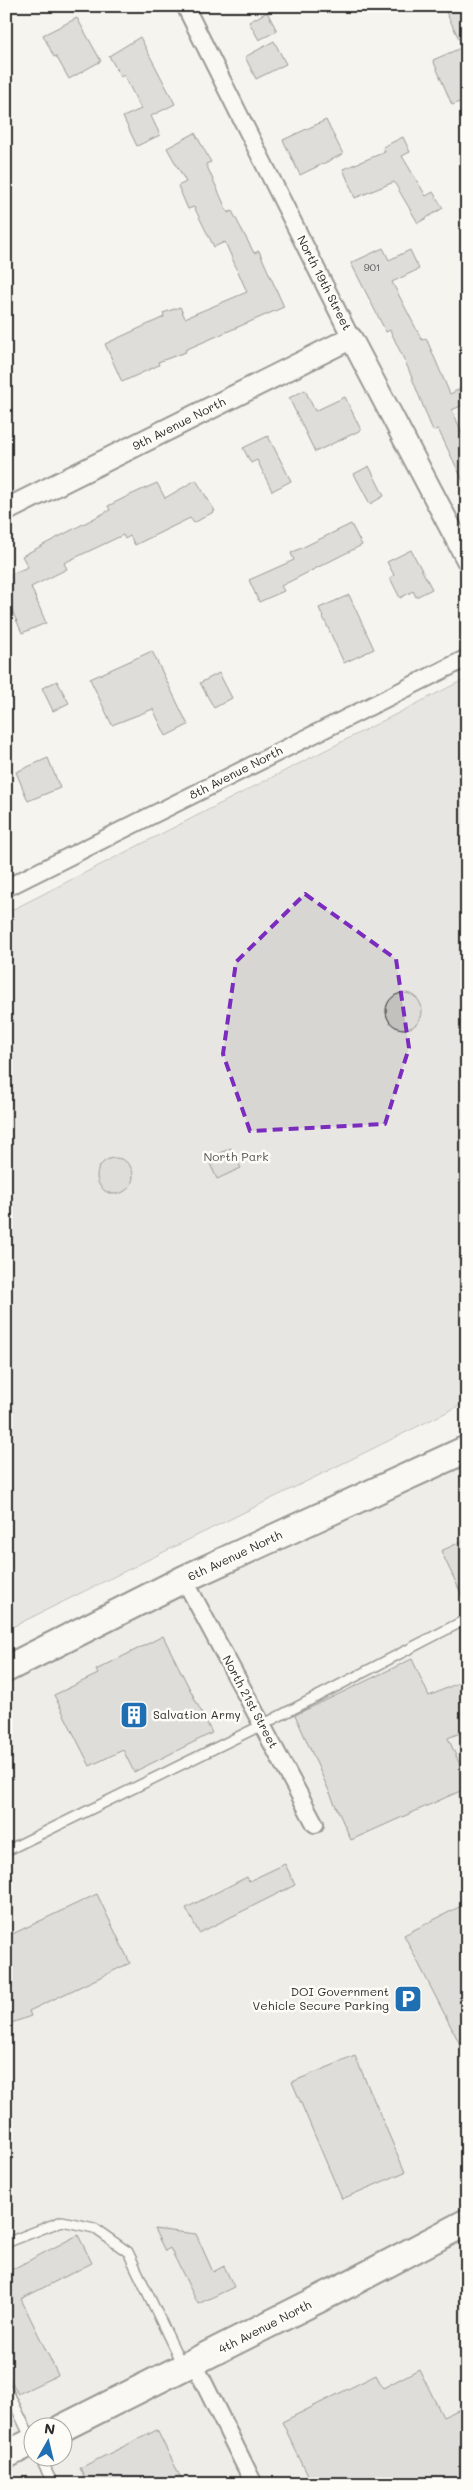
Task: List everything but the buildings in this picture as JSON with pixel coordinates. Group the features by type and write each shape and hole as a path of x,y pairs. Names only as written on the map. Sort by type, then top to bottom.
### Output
{"main road":[{"name":"6th Avenue North","path":"6,1669 184,1579 467,1449"},
{"name":"4th Avenue North","path":"72,2423 189,2366 467,2222"},
{"path":"6,2455 22,2447"}],"street":[{"name":"North 19th Street","path":"185,6 351,338 467,558"},
{"name":"9th Avenue North","path":"6,510 351,338"},
{"name":"8th Avenue North","path":"6,888 467,658"},
{"name":"North 21st Street","path":"184,1579 314,1824"},
{"path":"189,2366 254,2484"}],"lane":[{"path":"6,1851 262,1725 467,1619"},
{"path":"6,2243 62,2221 94,2228 128,2252 189,2366"},
{"path":"6,2387 22,2421"},
{"path":"45,2468 53,2484"}],"highlighted area":[{"path":"305,894 396,959 409,1048 385,1124 250,1131 223,1054 236,962"}],"shaded area":[{"path":"467,1452 467,2484 6,2484 6,1672"}],"green space":[{"name":"North Park","path":"467,678 467,1402 6,1630 6,913"}],"place":[{"name":"Salvation Army","path":"134,1715"},
{"name":"DOI Government Vehicle Secure Parking","path":"408,1999"}]}
